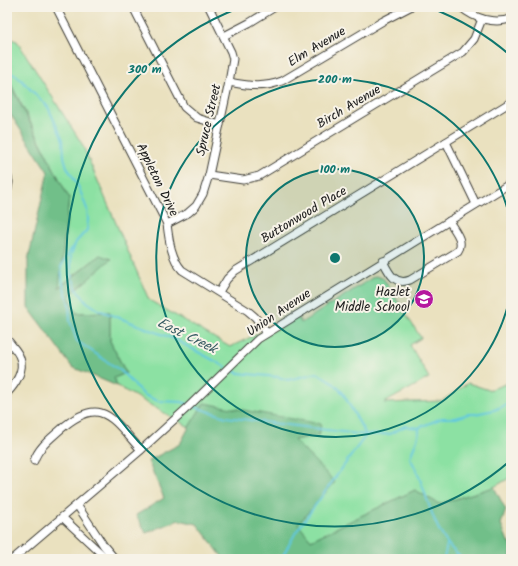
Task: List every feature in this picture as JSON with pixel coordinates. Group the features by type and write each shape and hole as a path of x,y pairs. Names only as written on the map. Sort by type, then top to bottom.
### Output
{"street":[{"name":"Appleton Drive","path":"56,7 166,224 173,256 178,266 182,270 248,311 255,317 267,334"},
{"path":"133,7 184,107 197,118 220,125"},
{"name":"Spruce Street","path":"166,224 188,214 196,206 203,194 209,175 229,82 233,59 232,52 209,7"},
{"path":"224,36 275,7"},
{"name":"Elm Avenue","path":"229,82 256,86 282,81 383,21 410,7"},
{"path":"461,7 470,14 482,19 500,21 511,19"},
{"name":"Birch Avenue","path":"209,175 243,180 259,176 463,52 474,39 482,19"},
{"name":"Buttonwood Place","path":"219,292 227,279 235,271 511,102"},
{"path":"446,142 476,204"},
{"path":"7,173 9,182 7,194"},
{"name":"Union Avenue","path":"13,559 142,450 258,339 511,183"},
{"path":"383,262 391,275 397,281 406,282 458,251 460,248 460,241 449,221"},
{"path":"7,339 20,357 21,362 18,379 7,393"},
{"path":"34,461 36,455 47,442 72,420 78,416 91,412 111,417 142,450"},
{"path":"77,505 104,546 115,559"},
{"path":"62,517 107,559"}],"green space":[{"path":"7,38 17,41 82,144 149,300 230,347 297,315 301,323 375,276 383,278 421,338 410,345 429,378 384,403 442,401 468,383 489,390 511,382 511,477 494,487 439,504 415,490 311,540 298,525 294,440 319,435 204,403 189,427 117,386 114,378 126,373 110,341 110,312 76,313 69,296 100,255 58,288 69,198 11,84 7,82"},
{"path":"7,82 10,84 69,198 59,288 100,255 111,259 69,296 76,313 110,312 110,341 126,373 114,378 117,386 72,367 28,307 28,260 48,172 7,109"},
{"path":"204,403 321,424 319,435 294,440 335,482 298,524 311,540 415,490 439,504 494,487 506,510 501,524 509,544 511,543 511,559 224,559 197,524 179,520 146,533 136,515 164,498 148,461 180,444"}],"waterway":[{"name":"East Creek","path":"7,72 16,75 48,107 63,140 64,157 67,167 79,188 87,209 87,230 76,242 71,255 71,274 77,290 87,302 99,310 174,339 226,367"},
{"path":"73,246 61,267 63,284 69,304 70,321 77,341 121,371 144,395 158,401 182,402 188,404"},
{"name":"East Creek","path":"230,369 238,373 278,377 288,380 317,373 331,381 343,393 366,435 390,434 405,426 418,428 442,418 456,418 468,414 494,410 511,403"},
{"path":"192,406 226,417 366,435 296,532 281,559"},
{"path":"419,429 417,440 410,458 417,471 431,512 443,537 452,549 463,559"},
{"path":"444,559 447,544"}],"place":[{"name":"Hazlet Middle School","path":"424,299"}]}
